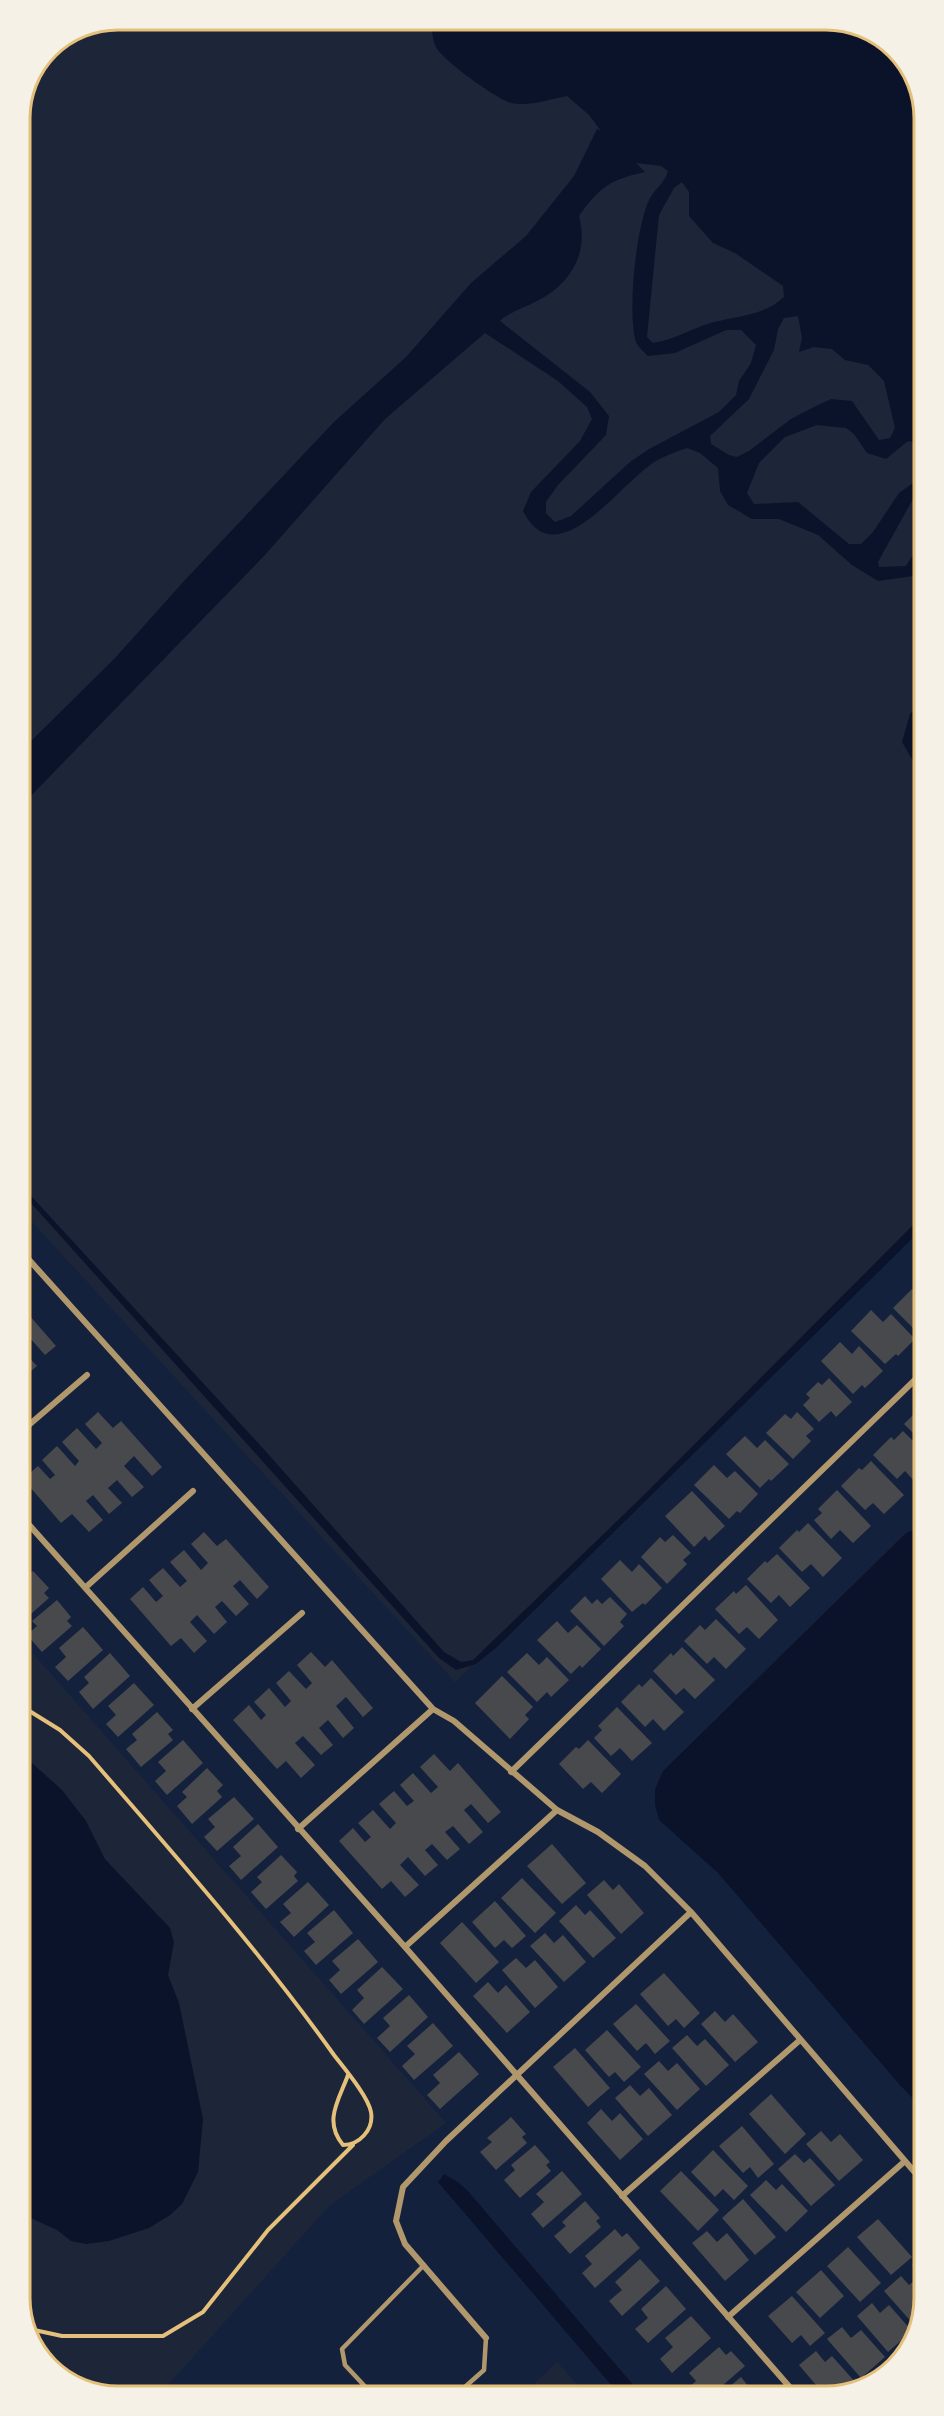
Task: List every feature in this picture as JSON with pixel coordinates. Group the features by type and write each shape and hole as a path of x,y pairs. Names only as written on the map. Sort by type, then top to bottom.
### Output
{"street":[{"path":"30,1261 433,1709 454,1721 557,1810 598,1832 645,1866 691,1912 914,2171"},
{"path":"30,1424 87,1375"},
{"path":"511,1772 914,1381"},
{"path":"86,1587 193,1491"},
{"path":"30,1526 405,1947 789,2386"},
{"path":"192,1709 302,1613"},
{"path":"298,1829 433,1709"},
{"path":"405,1947 557,1810"},
{"path":"486,2338 405,2244 396,2221 403,2187 446,2141 691,1912"},
{"path":"622,2196 800,2040"},
{"path":"728,2317 905,2161"}],"lane":[{"path":"365,2386 345,2365 342,2349 424,2265"},
{"path":"466,2386 484,2370 486,2338"}],"path":[{"path":"30,1711 60,1730 89,1756 298,2005 367,2102 371,2112 364,2136 268,2230 203,2312 163,2336 62,2336 37,2331"},
{"path":"348,2075 332,2118 335,2135 343,2145 353,2145"}],"shaded area":[{"path":"118,30 831,30 843,32 870,42 892,60 905,79 912,101 914,118 914,1227 455,1682 30,1220 30,113 33,96 39,79 60,52 90,35"},
{"path":"432,30 831,30 870,42 892,60 905,79 912,101 914,118 914,442 908,441 886,459 867,453 854,434 846,428 817,425 785,437 759,463 747,493 754,504 798,502 849,544 861,544 873,532 899,493 914,482 914,498 878,562 879,567 906,566 914,553 914,577 878,581 852,565 818,535 779,519 752,519 728,505 720,491 718,468 700,453 687,448 653,463 588,520 570,531 552,534 537,529 523,511 531,492 580,441 592,419 587,407 558,381 485,333 385,419 264,556 30,797 30,742 115,658 334,422 406,357 471,283 526,236 574,176 597,129 601,131 589,115 567,96 518,104 504,100 448,61 440,53 434,41","holes":["636,163 661,166 668,171 650,198 637,248 632,311 637,344 648,356 675,353 726,330 741,330 756,345 751,363 739,381 736,395 719,412 649,449 630,462 571,516 555,522 546,513 546,502 558,485 606,435 609,416 590,392 500,321 549,294 568,276 579,255 581,243 579,216 606,186 622,178 645,172","682,182 689,192 689,216 713,243 735,253 783,286 784,297 758,312 710,323 653,343 647,337 659,215 674,188","798,316 802,338 799,352 814,347 832,349 845,360 868,365 884,381 895,428 890,438 879,440 852,401 831,399 791,419 749,451 737,457 729,455 711,444 710,436 749,399 774,350 778,329 784,318"]},
{"path":"914,709 914,763 902,742 910,714"},
{"path":"30,1195 260,1445 444,1652 461,1662 473,1660 645,1494 914,1224 914,1237 497,1647 476,1664 456,1670 439,1658 30,1202"},
{"path":"914,1530 914,2100 718,1873 659,1820 655,1805 655,1789 663,1771 906,1533"},
{"path":"30,1650 446,2123 330,2205 167,2386 113,2386 90,2381 65,2368 42,2342 32,2315 30,2298"},
{"path":"30,1761 62,1790 86,1821 105,1859 170,1928 174,1942 168,1975 179,2003 203,2119 198,2172 182,2204 170,2215 149,2228 109,2241 86,2244 71,2241 57,2230 30,2218"},
{"path":"444,2174 468,2191 634,2386 612,2386 438,2182"},
{"path":"557,2362 579,2386 532,2386"}],"building":[{"path":"912,1289 914,1291 914,1329 893,1308"},
{"path":"871,1310 883,1322 891,1314 914,1340 898,1356 896,1354 885,1364 851,1331"},
{"path":"30,1316 56,1346 45,1355 30,1338"},
{"path":"840,1342 852,1354 859,1346 883,1371 865,1388 862,1385 853,1394 821,1361"},
{"path":"30,1359 37,1366 30,1372"},
{"path":"829,1378 852,1402 836,1417 831,1411 819,1422 803,1405 810,1398 806,1394 818,1382 822,1385"},
{"path":"98,1412 113,1428 121,1421 162,1467 152,1476 134,1456 124,1466 144,1487 132,1497 117,1480 108,1488 122,1503 109,1514 93,1495 86,1501 103,1520 89,1532 72,1514 61,1523 30,1487 30,1473 38,1466 50,1479 55,1475 42,1460 57,1446 75,1466 79,1461 62,1442 77,1428 96,1449 102,1443 85,1424"},
{"path":"797,1412 814,1429 806,1436 811,1441 793,1459 766,1433 785,1414 791,1419"},
{"path":"914,1414 914,1434 904,1424"},
{"path":"903,1431 914,1442 914,1481 905,1471 897,1479 873,1455 891,1437 894,1440"},
{"path":"745,1436 757,1448 765,1440 789,1464 760,1488 726,1454"},
{"path":"871,1461 904,1495 884,1514 873,1503 865,1510 841,1486 859,1468 862,1470"},
{"path":"714,1465 727,1478 735,1471 758,1494 740,1513 737,1511 729,1519 694,1485"},
{"path":"837,1490 871,1526 853,1543 840,1530 831,1539 814,1520 822,1513 818,1509"},
{"path":"692,1491 725,1526 709,1541 705,1536 694,1547 665,1516"},
{"path":"808,1523 842,1558 823,1577 811,1564 802,1572 779,1548 797,1530 799,1532"},
{"path":"204,1532 217,1546 226,1539 269,1587 257,1599 240,1580 233,1586 249,1604 236,1616 222,1601 215,1607 227,1622 214,1634 197,1615 190,1622 207,1641 194,1653 181,1638 171,1646 130,1599 143,1587 156,1602 163,1596 149,1580 163,1568 180,1587 187,1581 170,1562 184,1550 201,1570 208,1563 191,1544"},
{"path":"673,1535 691,1553 683,1560 687,1564 667,1584 641,1557 660,1537 665,1542"},
{"path":"777,1554 810,1588 790,1607 779,1595 771,1603 747,1579 765,1561 767,1563"},
{"path":"620,1560 632,1572 639,1564 662,1588 645,1605 643,1603 632,1612 601,1579"},
{"path":"33,1571 49,1588 44,1593 49,1598 30,1615 30,1573"},
{"path":"746,1585 778,1620 759,1639 747,1627 739,1634 715,1609 734,1591 736,1594"},
{"path":"585,1596 592,1604 597,1599 602,1604 610,1597 627,1614 620,1622 624,1626 604,1646 570,1611"},
{"path":"57,1600 71,1617 67,1621 72,1626 42,1652 30,1638 30,1632 37,1626 32,1621"},
{"path":"716,1619 746,1649 726,1669 714,1657 707,1664 684,1641 700,1625 705,1630"},
{"path":"557,1621 568,1633 577,1625 601,1649 582,1668 580,1665 571,1674 537,1640"},
{"path":"83,1627 103,1650 68,1681 55,1667 66,1657 59,1648"},
{"path":"682,1647 715,1680 695,1699 684,1688 676,1695 653,1671 671,1653 673,1656"},
{"path":"311,1652 325,1667 332,1660 373,1708 363,1717 346,1697 336,1706 354,1728 343,1738 328,1720 319,1728 333,1745 321,1755 303,1736 295,1743 315,1765 301,1778 286,1761 277,1769 233,1720 249,1705 261,1720 266,1715 254,1702 269,1688 285,1707 291,1701 276,1683 289,1671 306,1689 312,1683 297,1665"},
{"path":"110,1653 130,1676 93,1709 79,1692 89,1683 84,1677"},
{"path":"527,1653 539,1665 547,1657 569,1680 551,1697 547,1692 537,1702 507,1672"},
{"path":"502,1676 533,1707 525,1715 529,1719 510,1739 475,1703"},
{"path":"651,1678 684,1712 664,1731 653,1719 645,1727 621,1702 639,1684 642,1687"},
{"path":"134,1683 154,1705 118,1737 106,1724 116,1715 108,1706"},
{"path":"617,1707 652,1743 632,1761 620,1748 611,1756 594,1738 602,1730 598,1726"},
{"path":"157,1712 173,1730 168,1734 173,1740 141,1767 126,1749 137,1740 132,1734"},
{"path":"183,1740 203,1763 167,1795 155,1781 166,1771 158,1762"},
{"path":"588,1740 621,1774 602,1793 591,1782 583,1789 559,1764 576,1747 579,1749"},
{"path":"434,1754 450,1771 458,1763 501,1812 488,1823 471,1804 464,1810 483,1832 469,1844 453,1826 445,1832 460,1849 447,1860 432,1844 425,1850 438,1865 425,1876 408,1857 400,1865 419,1885 405,1897 391,1881 382,1889 339,1841 353,1828 365,1842 371,1837 358,1823 373,1810 390,1829 396,1823 379,1804 394,1791 407,1806 414,1801 400,1785 413,1773 431,1793 438,1787 420,1767"},
{"path":"207,1768 223,1785 217,1791 222,1797 192,1824 177,1806 187,1797 182,1792"},
{"path":"234,1797 254,1819 217,1851 204,1837 215,1827 208,1819"},
{"path":"258,1824 278,1847 241,1880 229,1866 241,1856 233,1847"},
{"path":"552,1844 586,1883 562,1904 527,1866"},
{"path":"281,1855 297,1872 294,1876 298,1881 266,1909 251,1892 262,1882 257,1877"},
{"path":"522,1878 556,1913 535,1933 501,1898"},
{"path":"604,1880 613,1890 619,1884 644,1913 621,1934 587,1895"},
{"path":"308,1882 329,1905 294,1937 280,1922 291,1913 283,1904"},
{"path":"495,1901 526,1936 512,1948 504,1940 495,1948 472,1922"},
{"path":"576,1905 585,1915 590,1910 616,1938 593,1958 559,1921"},
{"path":"334,1910 353,1933 316,1965 304,1951 315,1942 307,1933"},
{"path":"462,1922 499,1962 476,1983 440,1943"},
{"path":"545,1933 554,1943 563,1935 586,1962 564,1982 530,1946"},
{"path":"358,1939 378,1962 341,1994 329,1980 340,1970 332,1961"},
{"path":"516,1958 526,1968 535,1960 558,1987 535,2008 502,1970"},
{"path":"382,1967 403,1989 364,2024 352,2010 364,1998 357,1990"},
{"path":"664,1973 700,2013 684,2028 676,2019 668,2026 640,1994"},
{"path":"488,1982 498,1993 506,1985 530,2012 507,2033 473,1996"},
{"path":"409,1995 428,2017 390,2052 377,2038 390,2026 383,2018"},
{"path":"636,2004 670,2041 655,2054 646,2043 637,2051 613,2024"},
{"path":"715,2011 725,2022 733,2014 758,2042 735,2062 701,2024"},
{"path":"433,2023 453,2046 414,2080 402,2066 415,2054 407,2046"},
{"path":"607,2030 641,2067 624,2082 615,2072 609,2077 585,2050"},
{"path":"687,2035 697,2046 705,2039 729,2065 706,2086 672,2048"},
{"path":"575,2048 610,2088 588,2107 553,2067"},
{"path":"459,2052 479,2074 440,2109 427,2095 440,2083 433,2075"},
{"path":"659,2061 668,2071 677,2063 700,2089 677,2110 644,2074"},
{"path":"630,2085 640,2096 649,2088 672,2115 648,2136 615,2098"},
{"path":"771,2094 806,2134 785,2154 749,2114"},
{"path":"601,2109 612,2121 620,2113 643,2139 620,2160 587,2123"},
{"path":"511,2117 526,2134 522,2137 527,2143 496,2170 480,2152 492,2142 487,2138"},
{"path":"742,2126 774,2164 758,2178 750,2167 743,2173 719,2146"},
{"path":"821,2131 831,2142 840,2134 863,2160 839,2181 806,2144"},
{"path":"535,2145 550,2162 546,2165 551,2171 520,2198 504,2180 515,2170 511,2165"},
{"path":"713,2150 748,2186 734,2200 723,2189 715,2197 691,2172"},
{"path":"795,2154 804,2163 810,2158 835,2185 811,2206 778,2169"},
{"path":"562,2171 582,2194 543,2228 531,2214 544,2202 536,2194"},
{"path":"681,2171 719,2210 698,2231 660,2191"},
{"path":"766,2180 776,2190 782,2184 808,2211 786,2232 750,2195"},
{"path":"743,2199 776,2237 755,2255 722,2218"},
{"path":"585,2201 600,2218 596,2221 601,2227 570,2254 554,2236 566,2226 562,2222"},
{"path":"878,2219 912,2257 891,2275 857,2237"},
{"path":"615,2229 622,2237 627,2233 640,2248 595,2288 582,2273 592,2264 585,2256"},
{"path":"707,2231 717,2242 727,2233 749,2260 725,2281 692,2243"},
{"path":"848,2247 881,2283 860,2302 827,2266"},
{"path":"640,2259 660,2281 622,2316 609,2301 622,2290 615,2282"},
{"path":"821,2270 844,2296 820,2318 796,2292"},
{"path":"901,2276 909,2285 914,2281 910,2321 884,2291"},
{"path":"666,2286 686,2309 648,2343 635,2329 648,2318 641,2309"},
{"path":"792,2296 825,2333 810,2346 801,2335 792,2343 768,2316"},
{"path":"872,2303 880,2313 889,2305 909,2327 905,2337 888,2352 857,2316"},
{"path":"691,2316 711,2338 672,2373 660,2359 673,2347 665,2338"},
{"path":"842,2327 851,2338 861,2330 885,2357 861,2378 827,2339"},
{"path":"719,2347 726,2355 731,2351 745,2366 722,2386 690,2386 696,2381 689,2373"},
{"path":"816,2351 825,2362 832,2356 854,2381 817,2386 799,2365"},
{"path":"741,2377 748,2386 730,2386"}]}
